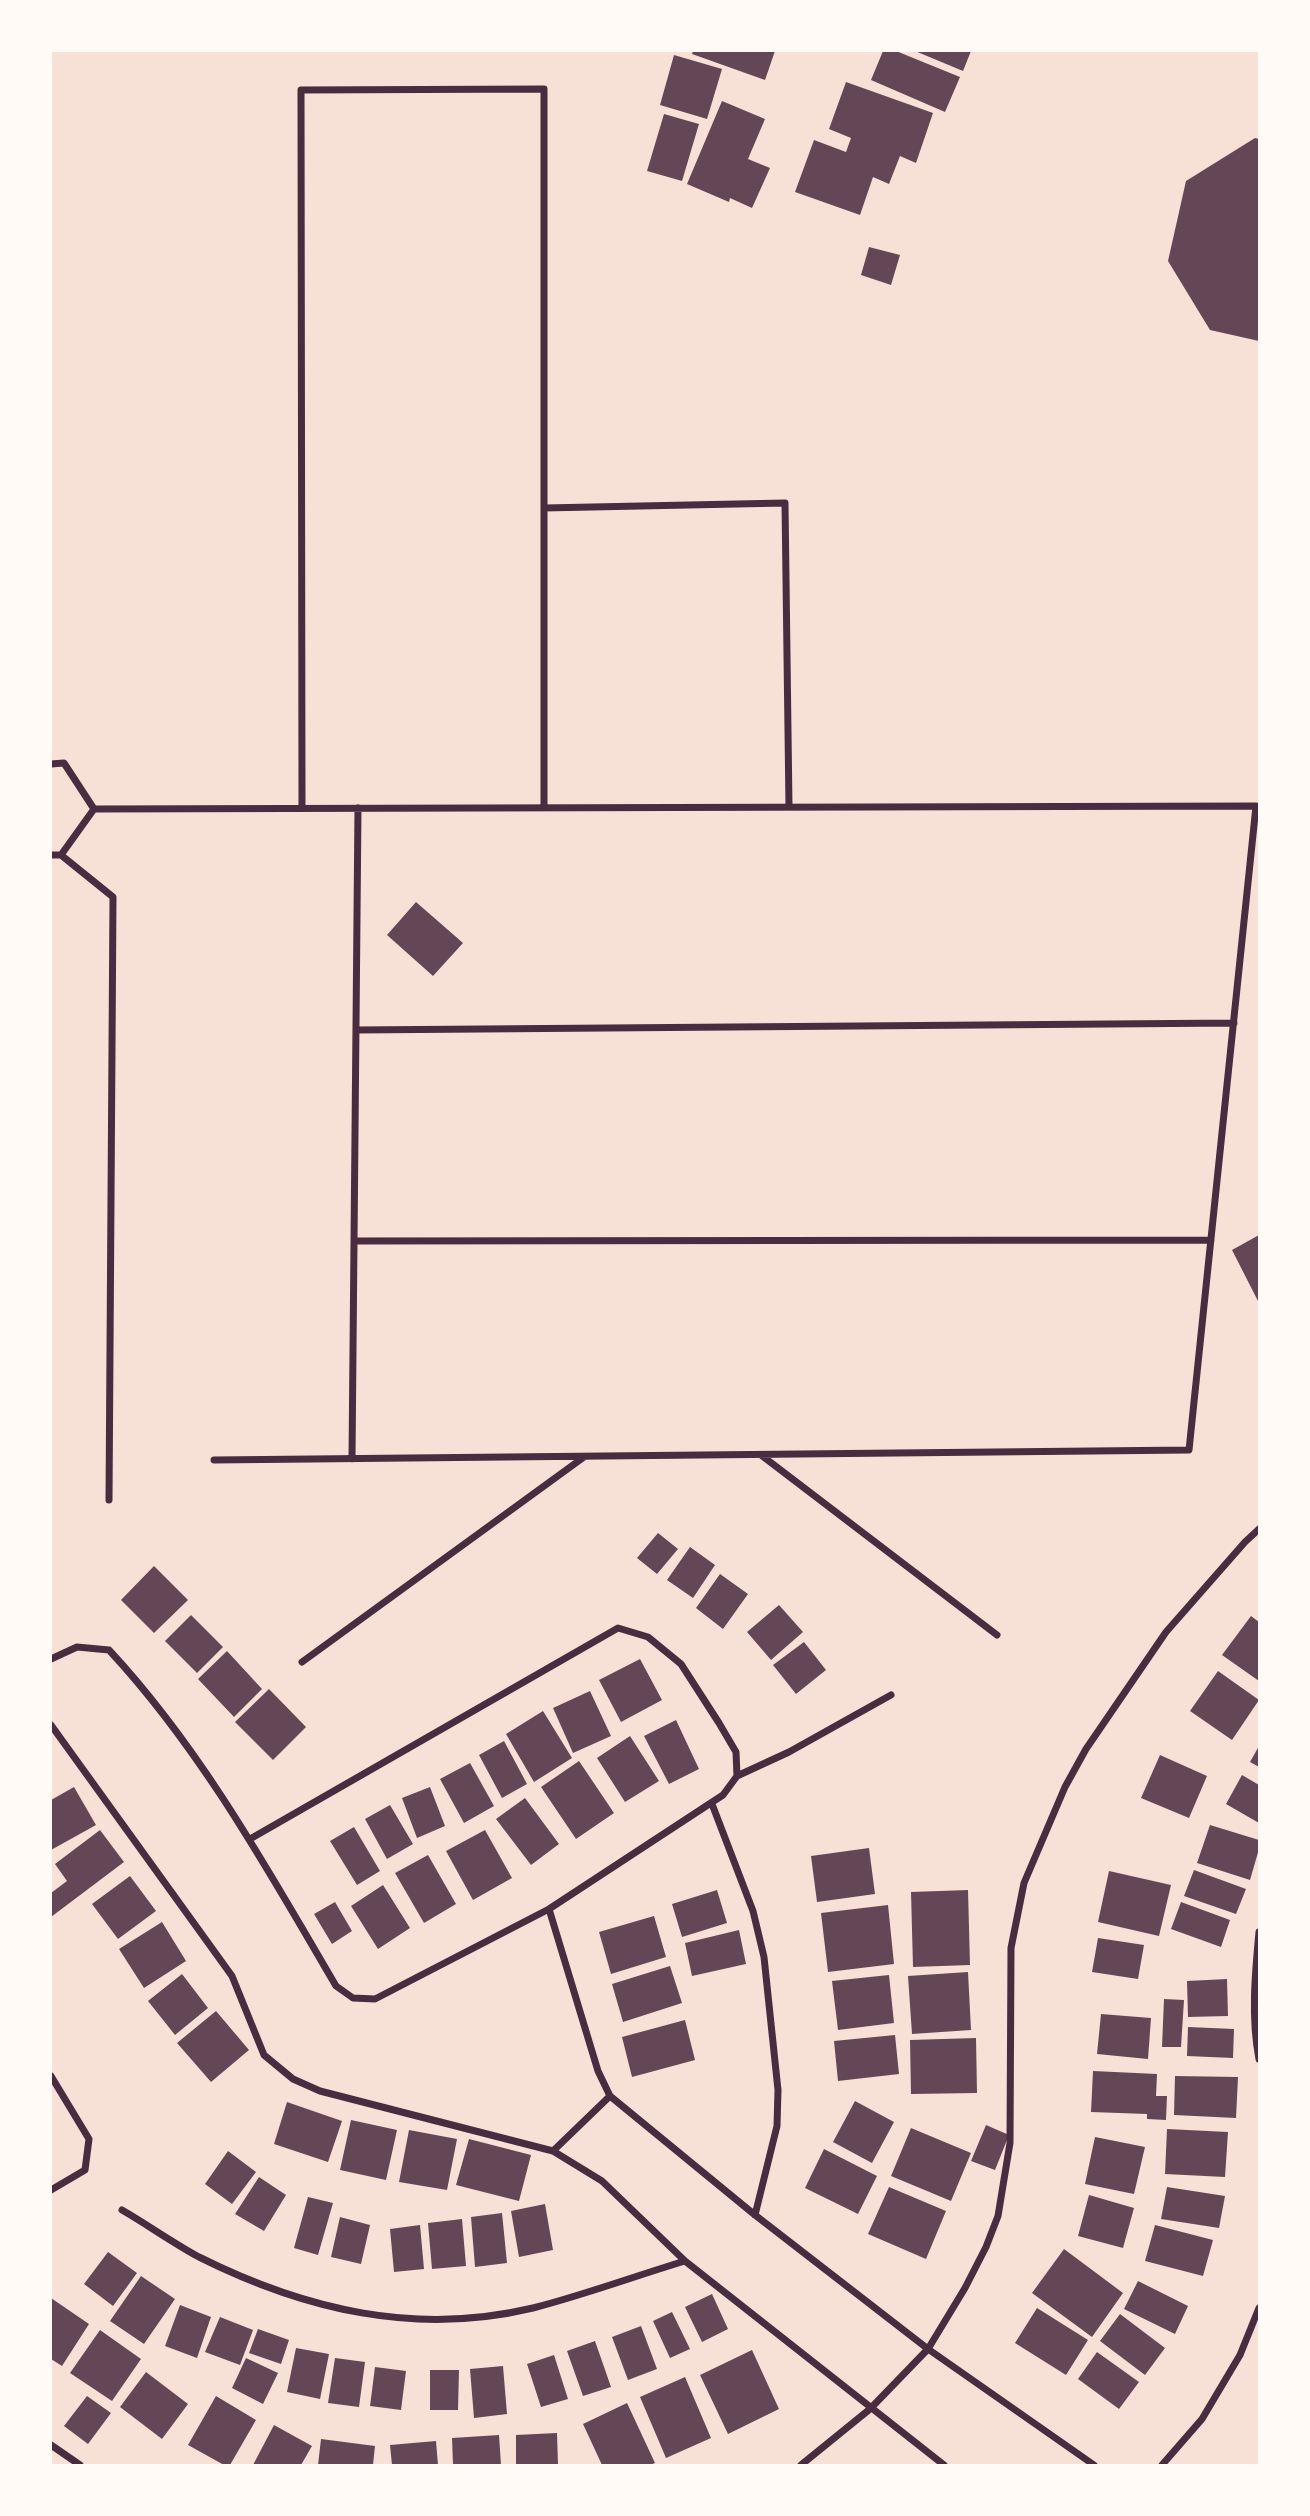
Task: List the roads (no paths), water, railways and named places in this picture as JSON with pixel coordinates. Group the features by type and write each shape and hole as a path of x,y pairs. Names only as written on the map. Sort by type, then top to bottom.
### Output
{"street":[{"path":"302,808 301,90 544,89 544,808"},
{"path":"544,508 785,503 789,807"},
{"path":"51,764 64,764 94,809"},
{"path":"94,809 1256,806 1189,1450 214,1460"},
{"path":"352,1459 359,808"},
{"path":"61,855 94,809"},
{"path":"51,855 61,855 113,897 110,1500"},
{"path":"356,1030 1234,1023"},
{"path":"354,1241 1211,1240"},
{"path":"761,1455 997,1635"},
{"path":"302,1662 584,1457"},
{"path":"801,2465 870,2409 928,2349 986,2247 998,2216 1010,2143 1011,1948 1024,1883 1065,1787 1086,1749 1166,1632 1259,1529"},
{"path":"250,1839 618,1628 648,1637 681,1664 736,1752 737,1776"},
{"path":"51,1659 77,1647 109,1650 144,1690 250,1839 336,1986 353,1998 375,1999 548,1909 712,1804 723,1795 737,1776 789,1752 891,1695"},
{"path":"51,1725 232,1976 255,2038 264,2055 274,2065 293,2079 320,2091 553,2151 602,2181 685,2261 944,2465"},
{"path":"712,1804 753,1911 764,1957 778,2090 777,2126 755,2215"},
{"path":"548,1909 598,2071 610,2096 755,2215 928,2349 1094,2465"},
{"path":"1259,1932 1255,1977 1255,2038 1259,2059"},
{"path":"51,2076 89,2138 85,2170 51,2190"},
{"path":"553,2151 610,2096"},
{"path":"122,2210 197,2255 286,2295 335,2309 413,2320 471,2318 532,2308 685,2261"},
{"path":"1162,2465 1202,2419 1240,2355 1259,2308"},
{"path":"51,2445 80,2465"}]}
